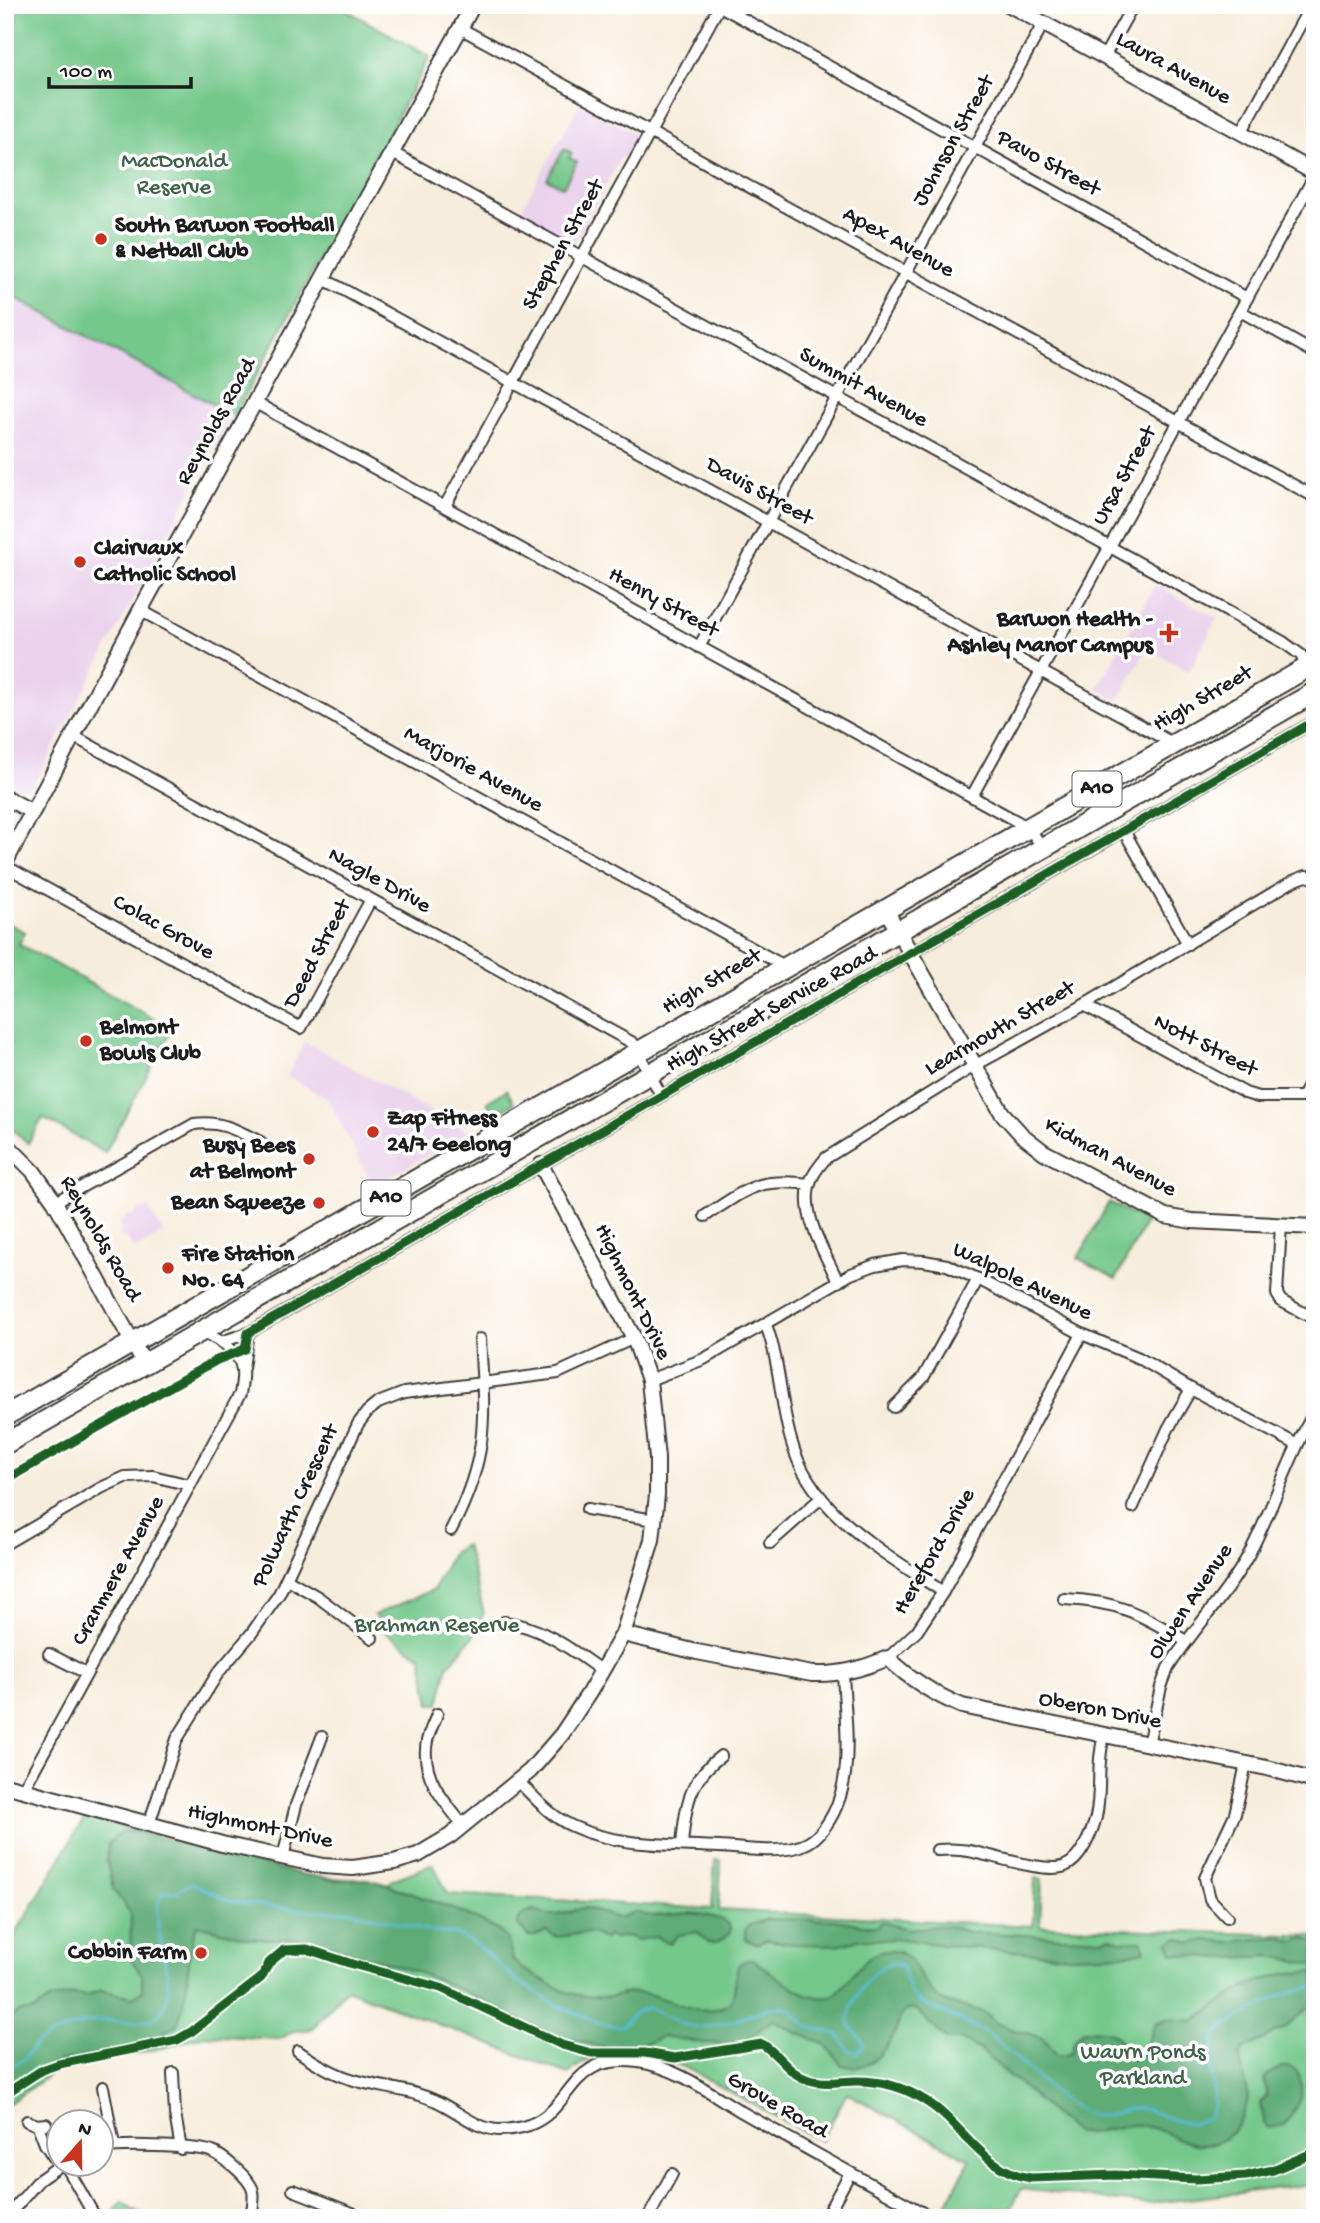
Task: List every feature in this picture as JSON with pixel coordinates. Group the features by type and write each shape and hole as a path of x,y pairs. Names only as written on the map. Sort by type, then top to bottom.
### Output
{"highway":[{"path":"1311,666 1314,694"},
{"name":"High Street","path":"134,1343 1311,666"},
{"name":"A10","path":"5,1444 1314,694"},
{"name":"A10","path":"5,1416 134,1343"}],"street":[{"name":"Laura Avenue","path":"1010,5 1315,174"},
{"path":"1104,57 1133,5"},
{"path":"1241,133 1311,5"},
{"name":"Reynolds Road","path":"5,865 254,402 472,6"},
{"name":"Stephen Street","path":"444,506 719,6"},
{"name":"Pavo Street","path":"719,6 1247,298"},
{"name":"Johnson Street","path":"699,647 1043,23"},
{"name":"Apex Avenue","path":"460,27 1315,497"},
{"name":"Summit Avenue","path":"391,152 1283,642 1311,666"},
{"name":"Ursa Street","path":"972,796 1315,174"},
{"name":"Davis Street","path":"322,278 1174,744"},
{"path":"1240,311 1315,353"},
{"name":"Henry Street","path":"254,402 1029,828 1043,848"},
{"name":"Marjorie Avenue","path":"141,610 786,967"},
{"name":"High Street Service Road","path":"221,1342 248,1333 1315,721"},
{"name":"Nagle Drive","path":"73,736 633,1043 650,1075"},
{"path":"5,797 32,812"},
{"path":"1124,831 1188,944"},
{"name":"Colac Grove","path":"5,865 302,1028"},
{"name":"Learmouth Street","path":"810,1184 826,1158 974,1066 1084,1005 1299,878 1315,878"},
{"name":"Deed Street","path":"302,1028 370,901"},
{"name":"Kidman Avenue","path":"886,910 1002,1113 1022,1135 1044,1152 1165,1216 1192,1221 1315,1227"},
{"name":"Nott Street","path":"1084,1005 1245,1093 1258,1097 1315,1097"},
{"path":"1302,1097 1315,1074"},
{"path":"650,1075 661,1095"},
{"path":"55,1202 194,1125 225,1125 262,1143"},
{"name":"Reynolds Road","path":"5,1143 33,1171 55,1202 145,1365"},
{"name":"Highmont Drive","path":"5,1785 222,1844 323,1866 353,1868 374,1866 418,1855 464,1826 519,1782 562,1734 603,1671 623,1634 644,1569 655,1520 657,1458 649,1380 634,1338 541,1166"},
{"path":"705,1216 762,1183 779,1181 810,1184 809,1206 813,1223 838,1282"},
{"path":"1280,1225 1277,1294 1282,1301 1315,1319"},
{"name":"Walpole Avenue","path":"649,1380 704,1359 838,1282 875,1265 903,1260 924,1261 947,1265 978,1279 1082,1334 1139,1359 1296,1444"},
{"path":"894,1407 923,1378 978,1279"},
{"path":"766,1325 776,1358 784,1413 802,1470 836,1515 869,1542 943,1591"},
{"path":"200,1333 211,1335 234,1353 242,1371"},
{"name":"Cranmere Avenue","path":"23,1790 235,1405 240,1394 248,1333"},
{"name":"Hereford Drive","path":"623,1634 749,1663 812,1674 860,1670 888,1658 917,1631 943,1591 1082,1334"},
{"name":"Polwarth Crescent","path":"149,1824 177,1739 218,1673 266,1615 287,1579 349,1442 367,1412 389,1397 404,1393 558,1373 634,1338"},
{"path":"451,1530 467,1498 478,1464 484,1427 480,1339"},
{"path":"1133,1507 1168,1429 1191,1389"},
{"name":"Olwen Avenue","path":"1148,1744 1168,1668 1250,1553 1296,1444 1315,1411"},
{"path":"5,1544 100,1488 125,1477 153,1476 190,1485"},
{"path":"770,1543 821,1498"},
{"path":"587,1509 655,1520"},
{"path":"287,1579 318,1597 372,1638"},
{"path":"1064,1599 1095,1601 1125,1608 1186,1641"},
{"path":"504,1622 525,1624 568,1647 603,1671"},
{"path":"49,1654 86,1674"},
{"name":"Oberon Drive","path":"888,1658 911,1680 937,1696 962,1706 1315,1780"},
{"path":"519,1782 554,1815 583,1831 626,1841 785,1850 808,1843 818,1836 831,1818 845,1772 843,1673"},
{"path":"437,1714 427,1741 427,1766 440,1797 464,1826"},
{"path":"937,1850 970,1852 1046,1868 1063,1868 1070,1864 1095,1821 1098,1760 1104,1736"},
{"path":"284,1857 296,1805 322,1737"},
{"path":"682,1845 685,1813 694,1788 704,1768 721,1756"},
{"path":"1227,1917 1210,1899 1205,1878 1232,1821 1246,1764"},
{"name":"Grove Road","path":"298,2051 334,2074 435,2101 466,2119 497,2130 528,2126 542,2119 574,2082 591,2069 619,2062 653,2065 698,2086 932,2218"},
{"path":"169,2076 181,2149"},
{"path":"103,2087 107,2108"},
{"path":"37,2124 46,2145"},
{"path":"116,2145 212,2152 235,2168 250,2184 253,2191 251,2218"},
{"path":"825,2218 850,2173"},
{"path":"648,2218 672,2174"},
{"path":"6,2218 46,2175"},
{"path":"71,2178 95,2217"},
{"path":"293,2190 358,2216"},
{"path":"5,2197 16,2206"}],"shaded area":[{"path":"580,104 633,133 635,140 625,158 621,157 574,243 519,213"},
{"name":"Clairvaux Catholic School","path":"5,292 232,415 32,788 19,788 5,781"},
{"name":"Barwon Health - Ashley Manor Campus","path":"1155,585 1217,618 1189,671 1147,648 1118,701 1097,689"},
{"path":"305,1042 469,1132 373,1186 328,1099 287,1076"},
{"path":"148,1207 163,1233 134,1250 126,1237 123,1239 120,1234 123,1231 119,1224 130,1214 132,1217 141,1208 142,1211"}],"green space":[{"name":"MacDonald Reserve","path":"17,5 337,5 430,57 234,416 5,292 5,12"},
{"path":"564,149 572,153 569,158 577,162 563,187 547,179"},
{"name":"Belmont Bowls Club","path":"5,922 25,932 19,944 172,1029 105,1153 43,1118 28,1143 5,1123"},
{"path":"507,1090 514,1103 494,1114 487,1102"},
{"path":"1109,1202 1146,1222 1116,1279 1078,1258"},
{"name":"Brahman Reserve","path":"466,1545 484,1613 479,1621 479,1629 448,1666 439,1704 430,1704 422,1657 385,1632 374,1615 433,1590 453,1552"},
{"name":"Waurn Ponds Parkland","path":"85,1817 309,1876 366,1880 388,1885 392,1880 433,1864 448,1894 712,1909 715,1860 721,1860 719,1910 1033,1926 1035,1878 1042,1879 1040,1926 1315,1936 1315,2184 1145,2204 1021,2189 1006,2218 952,2218 942,2212 970,2160 847,2093 821,2141 688,2069 664,2060 638,2054 611,2054 586,2061 568,2074 346,1989 312,2029 293,2031 280,2039 204,2035 167,2047 56,2070 5,2106 5,1952"},
{"path":"124,1831 144,1833 300,1874 336,1880 368,1879 388,1885 464,1913 498,1930 508,1940 513,1960 520,1967 556,1987 578,1995 606,1997 638,1993 693,2008 713,2009 730,2002 739,1965 744,1961 754,1960 803,1992 825,1997 837,1993 859,1967 874,1955 883,1951 897,1952 912,1963 936,1996 948,2003 983,2012 1002,2026 1038,2036 1047,2042 1057,2055 1071,2053 1075,2039 1083,2030 1098,2030 1110,2033 1120,2040 1125,2054 1132,2060 1142,2055 1155,2023 1166,2019 1193,2021 1246,1986 1286,1973 1315,1972 1315,2009 1308,2008 1285,2028 1242,2050 1241,2063 1248,2096 1244,2112 1229,2135 1217,2143 1205,2145 1193,2144 1146,2126 1133,2125 1089,2133 1074,2132 979,2049 962,2040 946,2039 915,2009 906,2010 900,2017 896,2032 880,2055 870,2063 855,2068 842,2065 824,2043 794,2032 773,2019 745,2041 703,2043 663,2036 634,2049 612,2049 548,2034 475,1996 395,1965 306,1939 252,1939 197,1925 190,1950 184,2001 176,2026 162,2033 158,2042 59,2062 13,2084 5,2099 5,2019 21,2011 33,2011 51,1999 75,1994 87,1996 101,1990 133,1997 142,1991 142,1976 130,1957 131,1914 113,1889 107,1862 108,1845"},
{"path":"586,1908 618,1918 634,1912 651,1916 700,1914 721,1919 731,1930 713,1943 709,1943 698,1932 678,1935 670,1944 656,1937 637,1940 628,1936 607,1936 605,1939 588,1933 557,1936 547,1931 528,1936 518,1925 519,1918 534,1910 557,1915"},
{"path":"767,1919 835,1920 875,1927 881,1922 909,1929 938,1926 954,1927 967,1932 1103,1939 1110,1937 1120,1941 1142,1941 1145,1951 1070,1956 901,1939 858,1940 837,1945 766,1940 757,1944 746,1940 747,1926"},
{"path":"1278,1937 1294,1942 1305,1938 1315,1942 1315,1965 1273,1956 1223,1958 1173,1954 1169,1943 1178,1938 1191,1943"},
{"path":"1282,2067 1297,2071 1301,2093 1284,2125 1268,2128 1264,2123 1261,2103 1267,2095 1264,2082 1266,2076"},
{"path":"122,2201 145,2218 110,2218"}],"waterway":[{"path":"5,2066 21,2061 39,2042 88,2022 139,2022 157,2016 166,2003 168,1986 159,1935 159,1902 163,1892 176,1892 192,1883 230,1901 308,1911 350,1911 435,1932 456,1934 478,1946 519,1982 557,2005 601,2024 613,2026 623,2025 636,2012 648,2007 682,2024 697,2027 739,2019 769,2008 785,2007 808,2027 838,2034 849,2051 857,2053 864,2045 849,2022 853,2003 875,1972 894,1963 902,1967 910,1993 917,2001 989,2034 1063,2100 1090,2115 1107,2116 1141,2108 1180,2122 1194,2123 1208,2118 1214,2104 1211,2061 1214,2038 1224,2026 1283,1994 1315,1986"}],"cycle path":[{"path":"5,1480 217,1360 245,1349 248,1333 1315,721"},
{"path":"5,2094 42,2070 59,2064 177,2040 261,1978 269,1963 284,1950 307,1949 441,1988 562,2045 591,2053 645,2053 675,2058 762,2044 789,2069 809,2080 827,2083 875,2082 916,2095 938,2110 986,2157 1014,2174 1031,2178 1116,2175 1196,2179 1246,2176 1273,2170 1315,2152"}],"place":[{"name":"South Barwon Football & Netball Club","path":"101,239"},
{"name":"Clairvaux Catholic School","path":"80,562"},
{"name":"Barwon Health - Ashley Manor Campus","path":"1169,633"},
{"name":"Belmont Bowls Club","path":"86,1041"},
{"name":"Zap Fitness 24/7 Geelong","path":"373,1132"},
{"name":"Busy Bees at Belmont","path":"309,1159"},
{"name":"Bean Squeeze","path":"319,1203"},
{"name":"Fire Station No. 64","path":"168,1268"},
{"name":"Cobbin Farm","path":"201,1953"}]}
